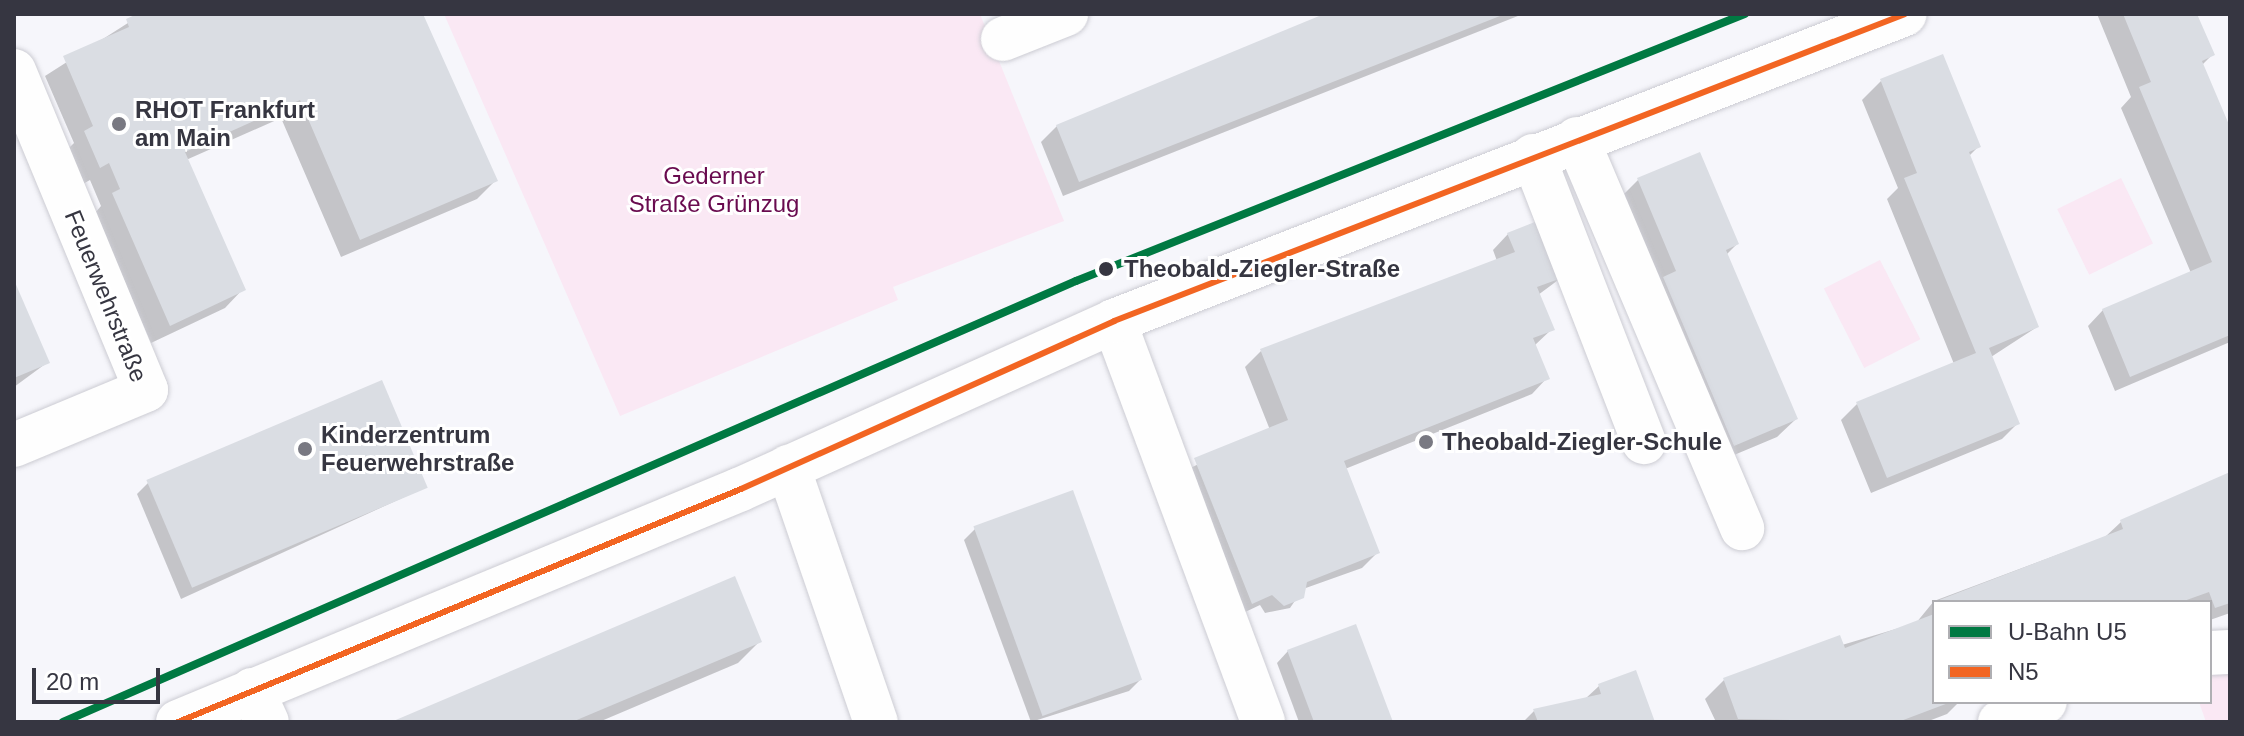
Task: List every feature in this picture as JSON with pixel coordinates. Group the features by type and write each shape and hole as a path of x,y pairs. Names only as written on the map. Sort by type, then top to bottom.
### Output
{"main road":[{"path":"1003,39 1066,14"},
{"path":"178,722 259,706 1114,321 1905,14"},
{"name":"Feuerwehrstraße","path":"14,71 146,390 14,445"},
{"path":"1577,139 1742,528"},
{"path":"1533,156 1644,442"},
{"path":"1114,321 1263,722"},
{"path":"788,467 876,722"},
{"path":"2000,722 2040,704"}],"green space":[{"name":"Gederner Straße Grünzug","path":"444,14 980,14 1064,221 893,287 898,300 620,416"},
{"path":"2121,178 2153,244 2089,275 2057,209"},
{"path":"1880,260 1920,339 1864,368 1824,289"},
{"path":"2212,674 2230,674 2230,722 2206,722 2200,704 2212,704"}],"building":[{"path":"137,14 423,14 498,181 360,240 300,100 185,152 246,290 170,326 112,193 120,189 109,163 100,168 84,131 93,126 63,56 129,27 126,19"},
{"path":"1324,14 1505,14 1079,182 1056,125"},
{"path":"2123,14 2197,14 2215,55 2202,61 2230,127 2230,335 2130,377 2102,309 2212,262 2139,87 2151,82"},
{"path":"1943,54 1981,147 1969,152 2039,327 1989,348 2020,424 1887,478 1856,402 1976,353 1904,178 1917,173 1880,79"},
{"path":"1700,152 1739,244 1726,250 1798,419 1734,446 1663,277 1676,271 1637,178"},
{"path":"1545,218 1567,276 1537,287 1555,330 1533,338 1550,379 1344,461 1380,553 1307,582 1304,598 1284,606 1272,595 1252,604 1194,458 1288,420 1260,349 1515,252 1507,233"},
{"path":"14,280 50,363 14,378"},
{"path":"382,380 428,488 192,588 146,480"},
{"path":"2230,472 2230,603 2215,608 2209,592 2187,600 1939,600 2123,529 2120,520"},
{"path":"1073,490 1142,680 1042,716 973,526"},
{"path":"735,576 762,642 572,722 391,722"},
{"path":"1932,615 1932,704 1946,704 1898,722 1738,719 1723,678 1840,635 1845,648"},
{"path":"1356,624 1393,722 1314,722 1287,650"},
{"path":"1636,670 1655,722 1538,722 1533,709 1601,694 1598,684"}],"metro line":[{"name":"U5","path":"63,722 1076,281 1745,14"}],"transit line":[{"name":"N5","path":"178,722 741,489 1114,321 1905,14"}],"place":[{"name":"RHOT Frankfurt am Main","path":"119,124"},
{"name":"Theobald-Ziegler-Straße","path":"1106,269"},
{"name":"Theobald-Ziegler-Schule","path":"1426,442"},
{"name":"Kinderzentrum Feuerwehrstraße","path":"305,449"}]}
